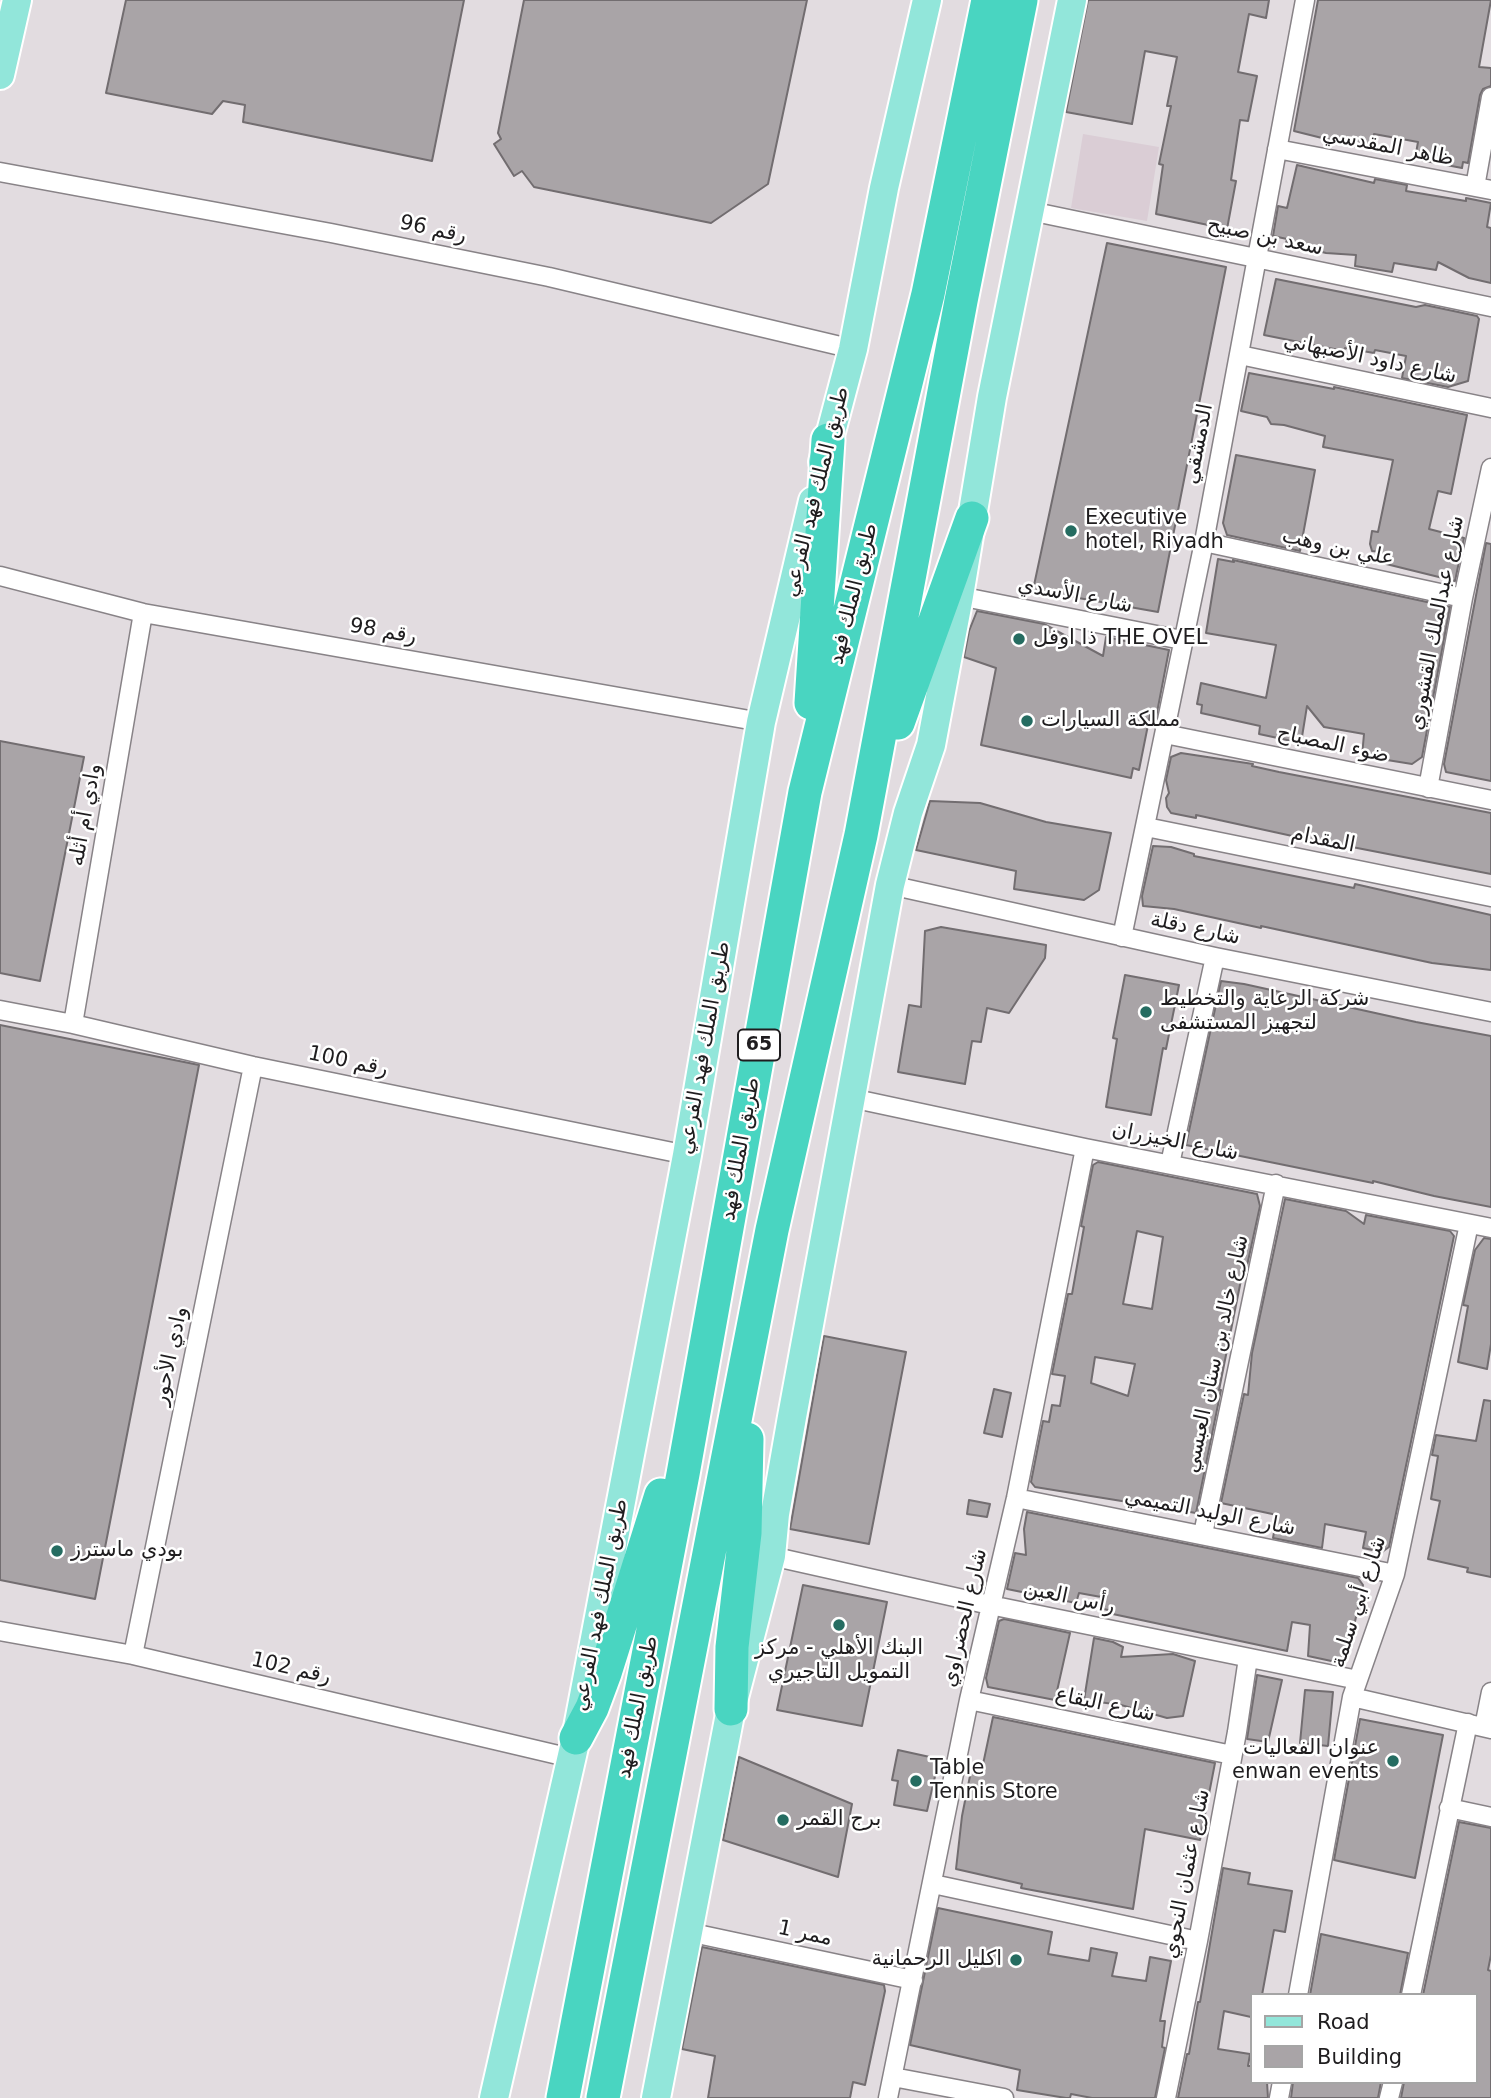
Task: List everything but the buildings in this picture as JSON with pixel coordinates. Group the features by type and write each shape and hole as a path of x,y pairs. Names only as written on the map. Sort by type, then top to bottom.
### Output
{"highway":[{"name":"طريق الملك فهد","path":"563,2098 687,1448 805,792 928,294 988,0"},
{"name":"طريق الملك فهد","path":"603,2098 772,1230 861,835 1021,0"},
{"path":"805,792 828,440"},
{"path":"861,835 972,518"},
{"path":"732,1709 732,1647 746,1505 749,1350"},
{"path":"573,1748 606,1673 671,1462 687,1448"}],"main road":[{"path":"0,75 18,0"},
{"name":"طريق الملك فهد الفرعي","path":"494,2098 573,1748 687,1154 761,722 828,440 853,349 884,188 926,0"},
{"path":"656,2098 732,1709 771,1556 775,1514 792,1417 890,885 908,813 931,745 992,397 1072,0"}],"street":[{"name":"الدمشقي","path":"1122,937 1204,542 1305,0"},
{"path":"1483,189 1491,97"},
{"name":"ظاهر المقدسي","path":"1277,149 1483,189"},
{"name":"رقم 96","path":"0,172 317,230 549,277 853,349"},
{"name":"سعد بن صبيح","path":"1030,211 1491,307"},
{"name":"شارع داود الأصبهاني","path":"1240,355 1491,408"},
{"name":"شارع عبدالملك القشوري","path":"1428,788 1491,468"},
{"name":"علي بن وهب","path":"1204,542 1464,598"},
{"name":"رقم 98","path":"0,576 143,613 761,722"},
{"name":"شارع الأسدي","path":"959,596 1182,640"},
{"name":"وادي أم أثله","path":"73,1024 143,613"},
{"name":"ضوء المصباح","path":"1165,734 1491,800"},
{"name":"المقدام","path":"1146,827 1491,897"},
{"name":"شارع دقلة","path":"890,885 1215,957 1491,1012"},
{"path":"1170,1164 1215,957"},
{"name":"رقم 100","path":"0,1010 73,1024 253,1066 687,1154"},
{"name":"وادي الأحور","path":"133,1655 253,1066"},
{"name":"شارع الخيزران","path":"851,1098 1085,1148 1491,1228"},
{"name":"شارع الحضراوي","path":"888,2098 969,1700 1016,1498 1085,1148"},
{"name":"شارع خالد بن سنان العبسي","path":"1203,1534 1276,1184"},
{"name":"شارع أبي سلمة","path":"1298,1993 1355,1688 1395,1574 1469,1224"},
{"name":"شارع الوليد التميمي","path":"1016,1498 1395,1574"},
{"name":"رأس العين","path":"771,1556 990,1605 1248,1658 1481,1726"},
{"name":"رقم 102","path":"0,1631 133,1655 573,1748"},
{"name":"شارع عثمان النحوي","path":"1166,2098 1198,1941 1248,1658"},
{"path":"1410,1993 1449,1808 1481,1726 1491,1692"},
{"name":"شارع البقاع","path":"969,1700 1232,1755"},
{"path":"1449,1808 1491,1817"},
{"path":"933,1884 1198,1941"},
{"name":"ممر 1","path":"688,1933 913,1980"},
{"path":"892,2077 1004,2098"}],"shaded area":[{"path":"1083,134 1159,147 1147,221 1071,208"}],"place":[{"name":"Executive hotel, Riyadh","path":"1071,531"},
{"name":"ذا اوفل THE OVEL","path":"1019,639"},
{"name":"مملكة السيارات","path":"1027,721"},
{"name":"شركة الرعاية والتخطيط لتجهيز المستشفى","path":"1146,1012"},
{"name":"بودي ماسترز","path":"57,1551"},
{"name":"البنك الأهلي - مركز التمويل التاجيري","path":"839,1625"},
{"name":"عنوان الفعاليات enwan events","path":"1393,1761"},
{"name":"Table Tennis Store","path":"916,1781"},
{"name":"برج القمر","path":"783,1820"},
{"name":"اكليل الرحمانية","path":"1016,1960"}]}
